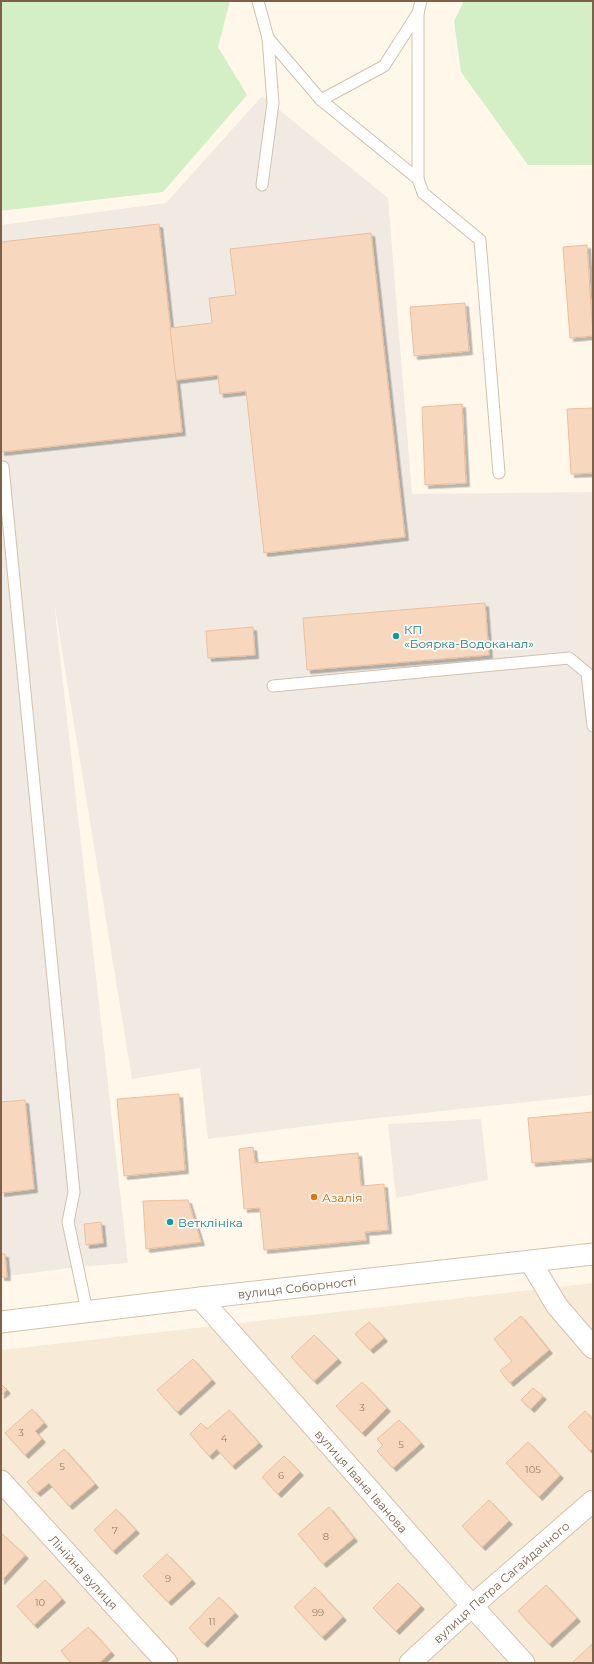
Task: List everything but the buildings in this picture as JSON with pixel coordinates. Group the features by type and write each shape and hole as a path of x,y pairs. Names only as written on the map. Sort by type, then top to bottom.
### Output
{"street":[{"name":"вулиця Соборності","path":"1,1322 593,1254"},
{"path":"530,1261 557,1306 593,1348"},
{"name":"вулиця Івана Іванова","path":"200,1298 524,1663"},
{"name":"Лінійна вулиця","path":"1,1481 167,1663"},
{"name":"вулиця Петра Сагайдачного","path":"410,1663 472,1606 593,1501"}],"lane":[{"path":"258,1 268,38 273,103 262,185"},
{"path":"421,1 418,13 418,179 423,193 480,240 499,473"},
{"path":"321,100 384,66 418,13"},
{"path":"268,38 321,100 418,179"},
{"path":"3,467 74,1192 68,1222 87,1311"},
{"path":"273,686 569,658 587,673 593,726"}],"shaded area":[{"path":"262,96 388,198 412,494 593,492 593,1095 331,1123 208,1139 200,1068 132,1079 54,602 128,1263 77,1267 1,1277 1,225 166,203"},
{"path":"481,1119 488,1180 396,1198 388,1124"},
{"path":"593,1283 593,1663 1,1663 1,1350"}],"green space":[{"path":"1,1 230,1 218,47 247,95 163,192 1,211"},
{"path":"464,1 593,1 593,165 528,165 461,72 454,21"}],"place":[{"name":"КП «Боярка-Водоканал»","path":"396,636"},
{"name":"Азалія","path":"314,1197"},
{"name":"Ветклініка","path":"170,1222"}]}
